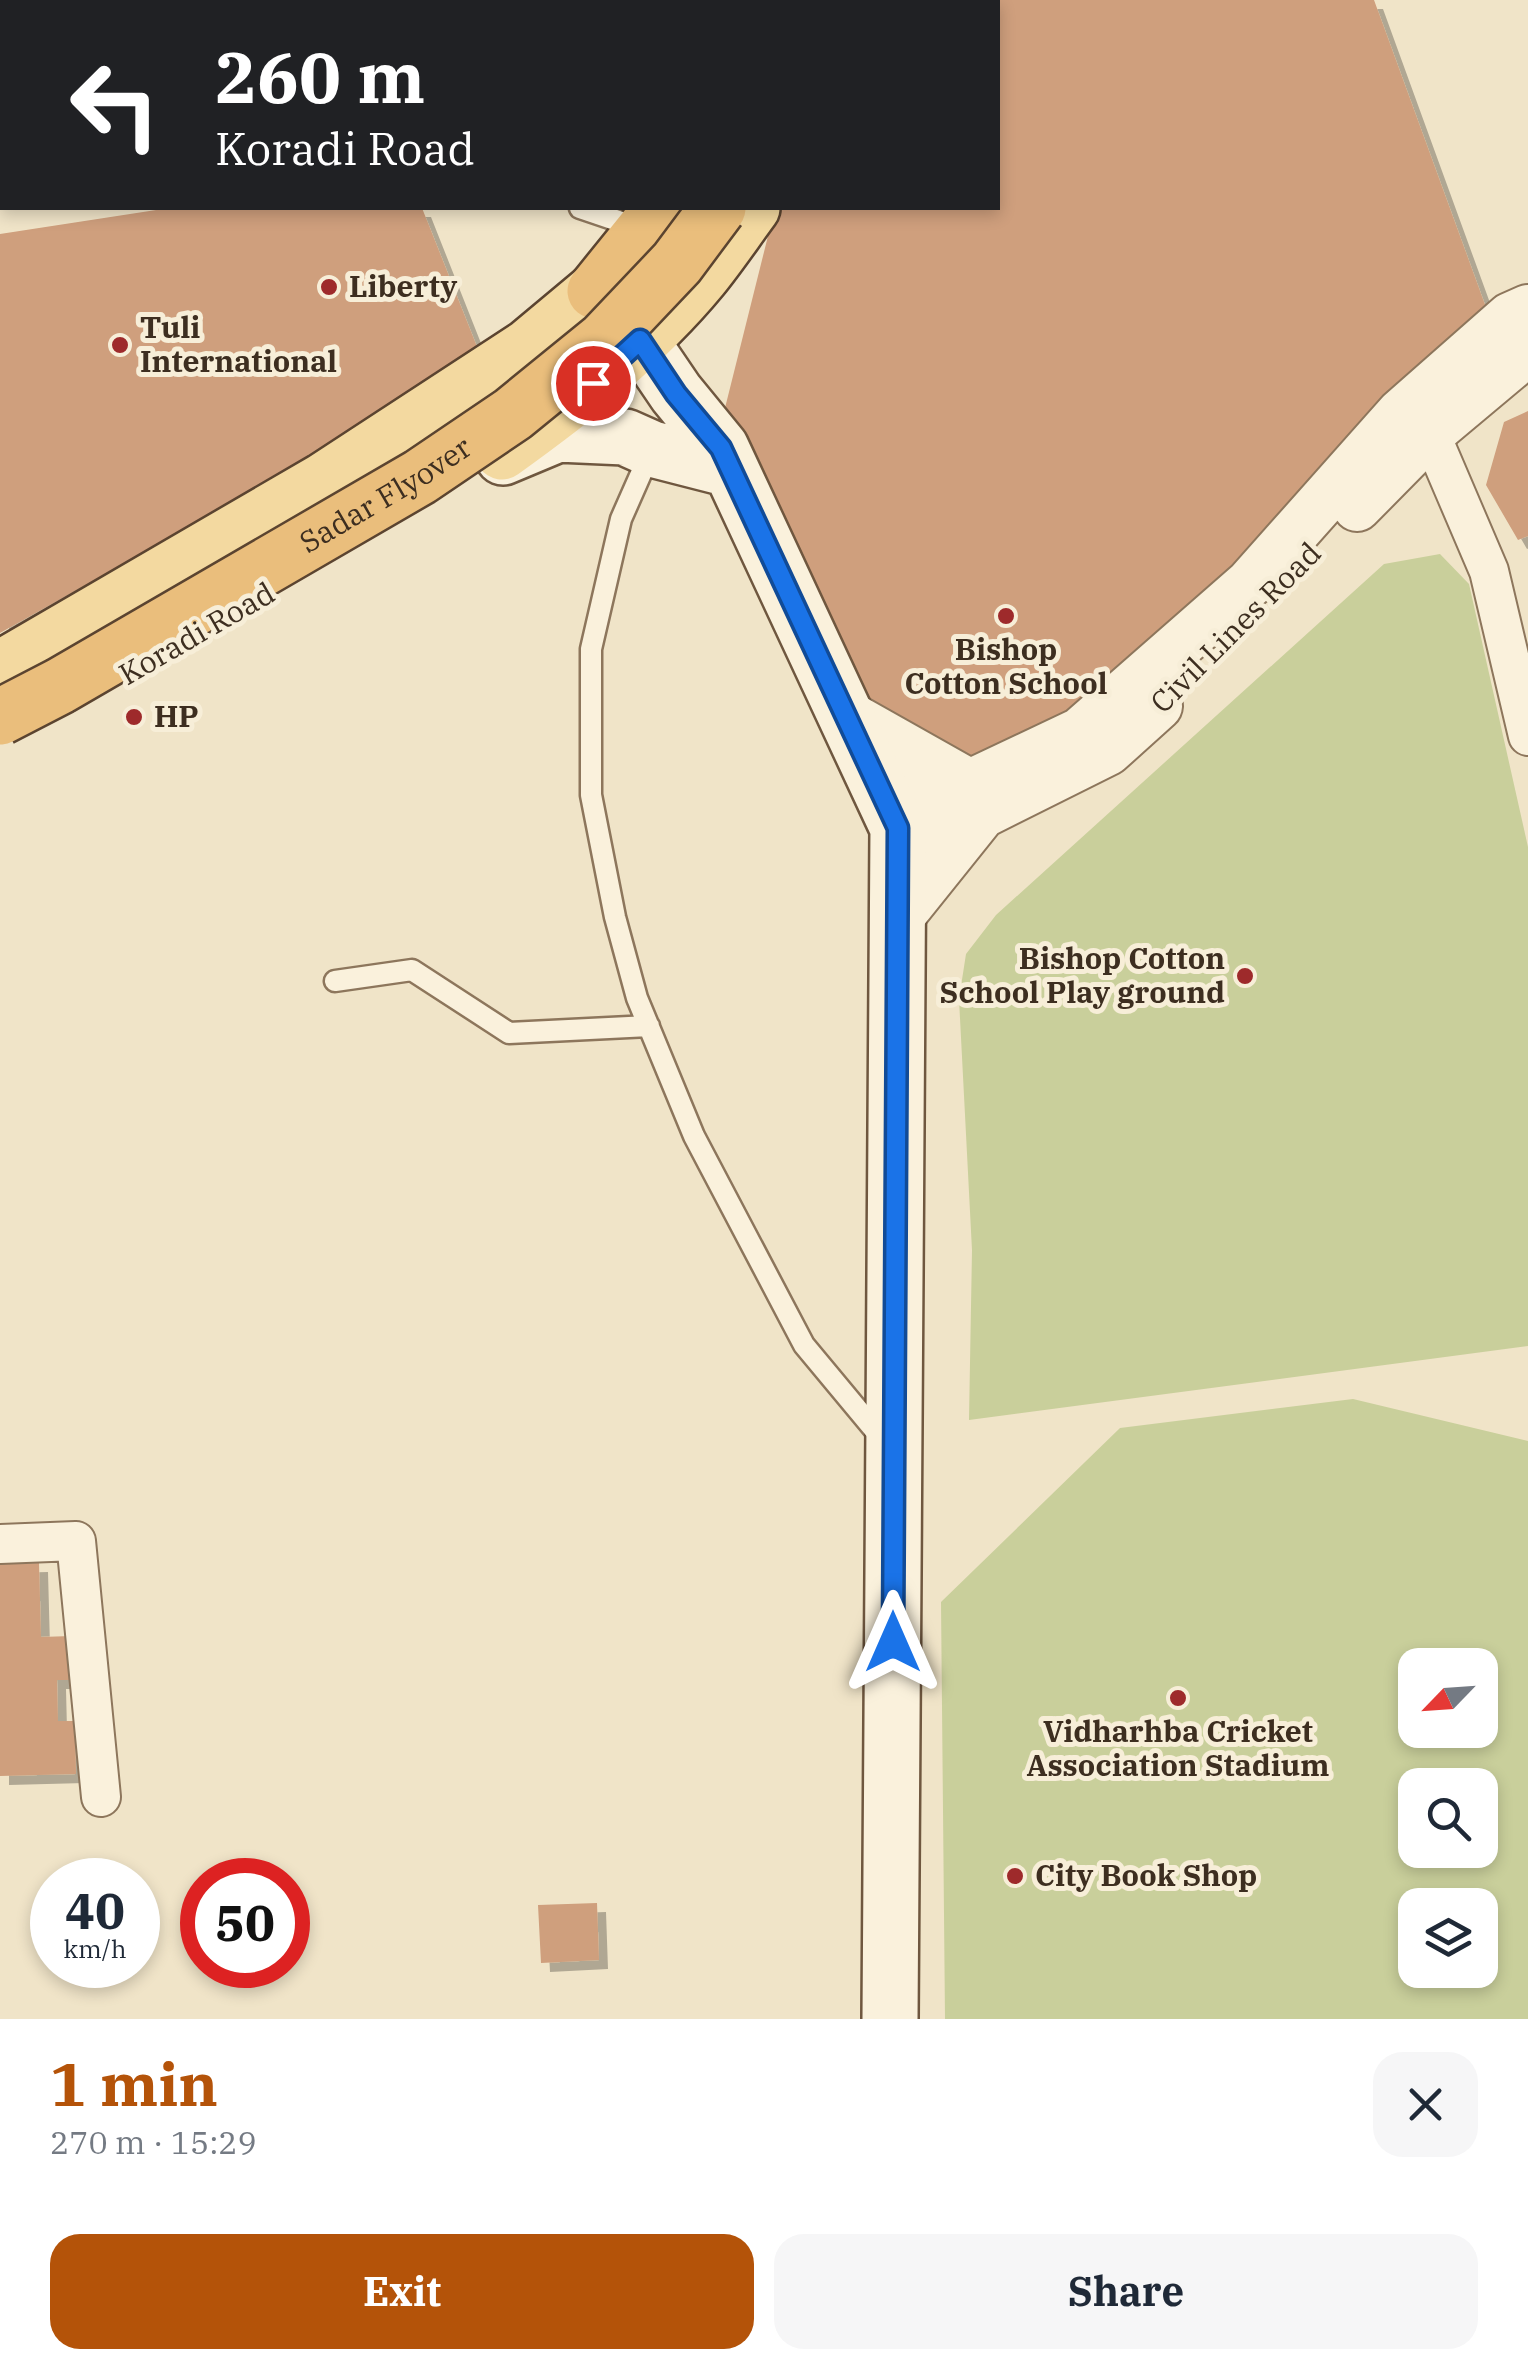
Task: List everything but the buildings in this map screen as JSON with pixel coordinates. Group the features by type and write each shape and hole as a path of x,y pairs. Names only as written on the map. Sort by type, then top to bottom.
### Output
{"highway":[{"name":"Sadar Flyover","path":"0,717 420,477 513,414 605,339 677,263 717,210"},
{"path":"594,292 666,215"},
{"name":"Sadar Flyover","path":"0,694 127,625 478,409 579,329 662,245 666,215"}],"main road":[{"name":"Koradi Road","path":"0,746 484,464 569,404 701,278 751,210"},
{"path":"0,670 323,481 528,347 594,292 640,340 676,394 721,448 889,810 897,920 890,2019"},
{"path":"484,464 558,434 625,437 652,449 730,469"}],"street":[{"path":"897,920 976,799 1080,732 1250,582 1400,413 1510,316 1528,309"},
{"name":"Civil Lines Road","path":"976,799 1108,751 1201,666 1430,433 1528,351"},
{"path":"1430,433 1489,571 1528,736"},
{"path":"844,713 976,799"},
{"path":"889,810 976,799"},
{"path":"0,1544 76,1541 101,1797"}],"lane":[{"path":"605,210 666,215"},
{"path":"652,449 621,520 590,648 592,795 615,917 637,998 694,1136 804,1345 894,1453"},
{"path":"336,981 412,970 509,1033 648,1026"}],"green space":[{"name":"Bishop Cotton School Play ground","path":"1440,554 1469,584 1528,847 1528,1346 969,1420 972,1250 959,999 966,954 996,915 1384,564"},
{"name":"Vidharhba Cricket Association Stadium","path":"1353,1399 1528,1441 1528,2019 945,2019 941,1602 1120,1428"}],"place":[{"name":"Liberty","path":"329,287"},
{"name":"Tuli International","path":"120,345"},
{"name":"Bishop Cotton School","path":"1006,616"},
{"name":"HP","path":"134,717"},
{"name":"Bishop Cotton School Play ground","path":"1245,976"},
{"name":"Vidharhba Cricket Association Stadium","path":"1178,1698"},
{"name":"City Book Shop","path":"1015,1876"}],"route":[{"path":"593,383 640,340 676,394 721,448 898,828 893,1642"}]}
